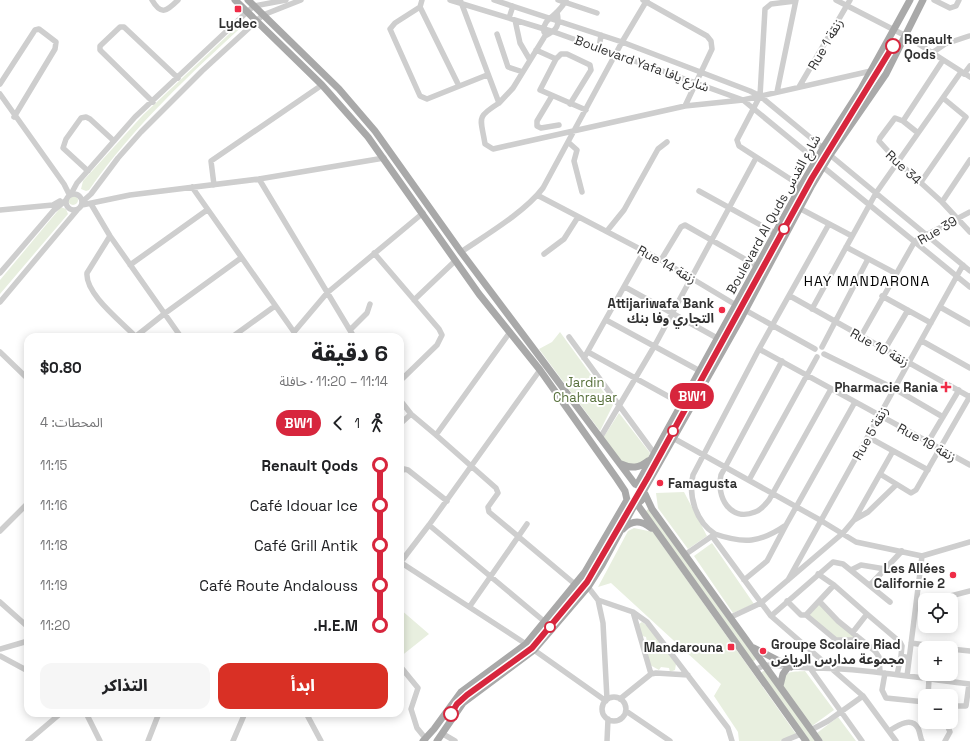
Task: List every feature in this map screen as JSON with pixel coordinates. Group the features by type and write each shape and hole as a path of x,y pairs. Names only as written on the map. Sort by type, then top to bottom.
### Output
{"main road":[{"path":"236,0 256,22 322,86 354,121 384,158 455,261 540,370 625,491 627,500 595,558 576,584 526,644 461,692 425,740"},
{"path":"248,0 328,79 375,131 461,252 600,438 644,493 819,741"},
{"name":"Boulevard Al Quds شارع القدس","path":"636,484 682,404 822,148 862,89 910,0"},
{"name":"Boulevard Al Quds شارع القدس","path":"644,493 830,154 886,74 923,0"},
{"path":"620,464 634,468 640,467 652,457"},
{"path":"625,491 628,487 636,484"},
{"path":"437,741 463,703 534,650 588,587 636,504 642,501 644,493"},
{"path":"627,500 636,504 806,741"},
{"path":"618,535 628,525 636,522 646,524 654,530"},
{"path":"752,647 790,667 783,674 780,686"}],"street":[{"path":"152,0 156,7 164,11 167,11 178,0"},
{"path":"0,273 54,210 68,197 88,170 135,117 153,102 254,6 286,0"},
{"path":"0,302 80,205 91,194 118,158 171,101 263,15 301,0"},
{"path":"422,0 420,7 395,23 390,29 418,94 423,98 426,98 488,75"},
{"name":"Boulevard Yafa شارع يافا","path":"450,0 543,28 617,53 743,100 816,160"},
{"name":"Boulevard Yafa شارع يافا","path":"494,0 622,42 760,96 822,148"},
{"path":"558,0 565,1 597,13"},
{"path":"779,92 797,0 771,4 765,9 760,96 752,107 737,140 739,146 801,186"},
{"path":"836,0 906,36 970,77"},
{"name":"Rue 1 زنقة","path":"799,87 850,0"},
{"path":"934,0 950,8 956,6 959,0"},
{"path":"545,36 543,28 549,17 558,12 565,1"},
{"path":"461,252 538,195 575,131 645,1 707,36 711,40 712,49 685,106"},
{"path":"460,2 499,102"},
{"path":"513,6 512,19 520,43 530,60"},
{"path":"420,7 459,86"},
{"path":"558,12 559,22 554,32 545,36 509,94 486,111 481,117 485,144 490,148 493,149 685,106 743,100 871,71"},
{"path":"153,102 100,50 100,46 120,27 124,27 178,78"},
{"path":"0,84 35,30 38,29 56,42 55,49 14,117"},
{"path":"497,34 508,67 523,72"},
{"path":"599,48 601,35"},
{"path":"932,52 945,44 969,36"},
{"path":"536,50 556,59"},
{"path":"570,104 591,70 590,65 567,54 561,54 556,59 540,88 541,91 570,104 586,110"},
{"path":"656,68 659,57"},
{"path":"918,133 903,121 943,60"},
{"path":"812,309 876,193 943,98 963,72 970,66"},
{"path":"214,185 210,164 211,161 322,86"},
{"path":"0,94 14,117 64,184 68,197 69,209 80,205 130,195 259,179 384,158"},
{"path":"552,96 537,121 537,126 541,128 559,125"},
{"path":"921,182 966,117 943,98"},
{"path":"88,170 63,148 66,140 81,118 86,117 90,119 114,141"},
{"name":"Rue 34","path":"903,121 897,118 892,120 879,141 898,162 942,202 970,232"},
{"path":"568,142 577,150 574,161 582,192"},
{"path":"607,231 627,205 658,149 667,142"},
{"path":"830,154 970,271"},
{"path":"600,438 655,345 756,158"},
{"path":"942,202 969,163"},
{"path":"823,167 915,241 970,288"},
{"path":"259,179 351,333"},
{"path":"192,187 294,332 328,293 422,213"},
{"path":"699,191 775,233"},
{"path":"0,210 53,205 68,197 79,195 80,205"},
{"name":"Rue 14 زنقة","path":"538,195 661,260 736,305 815,349"},
{"path":"91,204 110,236 178,333"},
{"path":"800,208 852,236"},
{"path":"130,265 207,210"},
{"name":"Rue 39","path":"861,336 895,273 915,241 970,212"},
{"path":"544,254 564,239 578,217"},
{"path":"829,224 702,454 693,475 692,496 699,515 771,616 863,696 896,741"},
{"path":"661,260 682,225 712,240 757,266"},
{"path":"110,236 87,272 87,278 94,294 132,333"},
{"path":"846,247 895,273"},
{"path":"584,358 644,251"},
{"path":"374,253 439,329 442,335 437,345 404,377"},
{"path":"141,333 164,314 241,258"},
{"path":"868,259 822,348 824,354 895,388 943,417"},
{"path":"414,300 455,261"},
{"name":"Rue 5 زنقة","path":"788,580 963,265"},
{"path":"625,287 717,338"},
{"name":"Rue 10 زنقة","path":"790,296 970,396"},
{"path":"882,296 931,323"},
{"path":"350,330 367,313 370,304"},
{"path":"238,333 275,306"},
{"path":"940,307 970,324"},
{"path":"885,349 908,310"},
{"path":"606,320 655,345 700,371"},
{"path":"436,435 510,332"},
{"path":"569,337 652,457"},
{"path":"922,340 970,368"},
{"path":"817,357 814,353 815,349 822,348"},
{"name":"Rue 19 زنقة","path":"759,349 970,465"},
{"path":"588,352 682,404"},
{"path":"749,480 817,357 821,357 824,354"},
{"path":"1,355 24,375"},
{"path":"782,361 725,467 720,480 719,489 722,500 730,510 743,514 755,512 766,504 831,389"},
{"path":"404,557 447,501 540,370"},
{"path":"928,442 959,390"},
{"path":"880,474 896,485 914,493 970,396"},
{"path":"744,580 767,561 856,402"},
{"path":"404,405 411,414 497,490 498,493 488,507 489,512 576,584"},
{"path":"404,420 411,414"},
{"path":"868,437 928,470"},
{"path":"673,438 860,543 922,556 970,542"},
{"path":"731,617 761,603 843,533 854,520 893,451"},
{"path":"404,470 408,470 447,501"},
{"path":"854,520 868,512 896,485"},
{"path":"0,531 24,507"},
{"path":"470,606 528,524"},
{"path":"429,525 545,622"},
{"path":"686,554 713,535 739,540 754,540 771,536 786,525"},
{"path":"870,585 902,551"},
{"path":"907,676 922,556"},
{"path":"771,616 818,574 833,562 838,561 890,602"},
{"path":"404,565 470,606 526,644"},
{"path":"851,570 861,565 885,569"},
{"path":"818,574 834,585 900,642 902,646 897,674"},
{"path":"806,615 834,585"},
{"path":"588,587 598,600 603,623 607,700 602,709 608,719 607,741"},
{"path":"958,594 970,591"},
{"path":"598,600 633,612 647,622 728,728 732,741"},
{"path":"819,600 838,621 866,643 879,657 883,672 882,690 886,698 918,701"},
{"path":"787,601 801,615 806,615 836,640 854,640 866,643"},
{"path":"0,602 24,623"},
{"path":"633,612 651,674"},
{"path":"853,632 868,614"},
{"path":"0,649 24,642"},
{"path":"911,643 918,644"},
{"path":"534,650 607,700"},
{"path":"958,651 970,654"},
{"path":"0,656 24,669"},
{"path":"901,656 909,658"},
{"path":"755,670 765,665 883,672 918,678"},
{"path":"810,668 862,741"},
{"path":"404,671 418,688 411,709 416,728 425,740"},
{"path":"620,699 651,674 688,675"},
{"path":"945,681 970,684 966,706 958,706"},
{"path":"811,730 841,712 863,696"},
{"path":"607,700 615,697 620,699 625,705 626,711 670,741"},
{"path":"608,719 619,720 626,711"},
{"path":"28,741 56,717"},
{"path":"88,717 100,741"},
{"path":"148,741 157,717"},
{"path":"233,741 243,717"},
{"path":"308,717 320,741"},
{"path":"889,731 901,723 911,723 917,727 922,741"},
{"path":"945,741 950,732 949,729"},
{"path":"443,734 455,741"},
{"path":"784,741 801,734"}],"green space":[{"path":"245,19 247,22 204,61 143,123 124,144 89,190 86,191 81,189 83,181 143,115"},
{"path":"71,195 75,195 77,196 77,204 71,205 68,202 68,198"},
{"path":"61,207 66,209 68,214 0,294 0,280"},
{"name":"Jardin Chahrayar","path":"560,332 613,405 600,431 539,349 552,342"},
{"path":"619,413 650,453 648,458 639,466 622,462 603,438"},
{"path":"684,492 707,536 688,549 658,508 656,493"},
{"path":"648,509 756,659 754,661 752,661 645,512"},
{"path":"634,528 653,532 796,734 780,741 739,741 738,732 714,696 721,684 611,583 598,587 628,531"},
{"path":"712,543 754,604 733,613 694,556"},
{"path":"817,605 820,605 857,636 855,639 836,639 809,616"},
{"path":"404,612 429,634 404,654"},
{"path":"642,622 650,628 676,664 675,670 670,672 669,668 661,667 659,670 650,665 647,653 649,652 646,637 642,636 639,624"},
{"path":"766,671 817,741 808,741 761,673"},
{"path":"805,671 834,710 812,726 781,685 787,674"},
{"path":"838,717 856,741 823,741 817,733"}],"bus line":[{"name":"BW1","path":"451,714 457,704 467,695 532,648 587,582 648,477 812,178 893,46"}],"place":[{"name":"Lydec","path":"238,9"},
{"name":"Renault Qods","path":"893,46"},
{"name":"Attijariwafa Bank التجاري وفا بنك","path":"722,310"},
{"name":"Pharmacie Rania","path":"946,387"},
{"name":"Famagusta","path":"660,483"},
{"name":"Les Allées Californie 2","path":"953,575"},
{"name":"Mandarouna","path":"731,647"},
{"name":"Groupe Scolaire Riad مجموعة مدارس الرياض","path":"763,651"}],"district":[{"name":"HAY MANDARONA","path":"867,281"}]}
